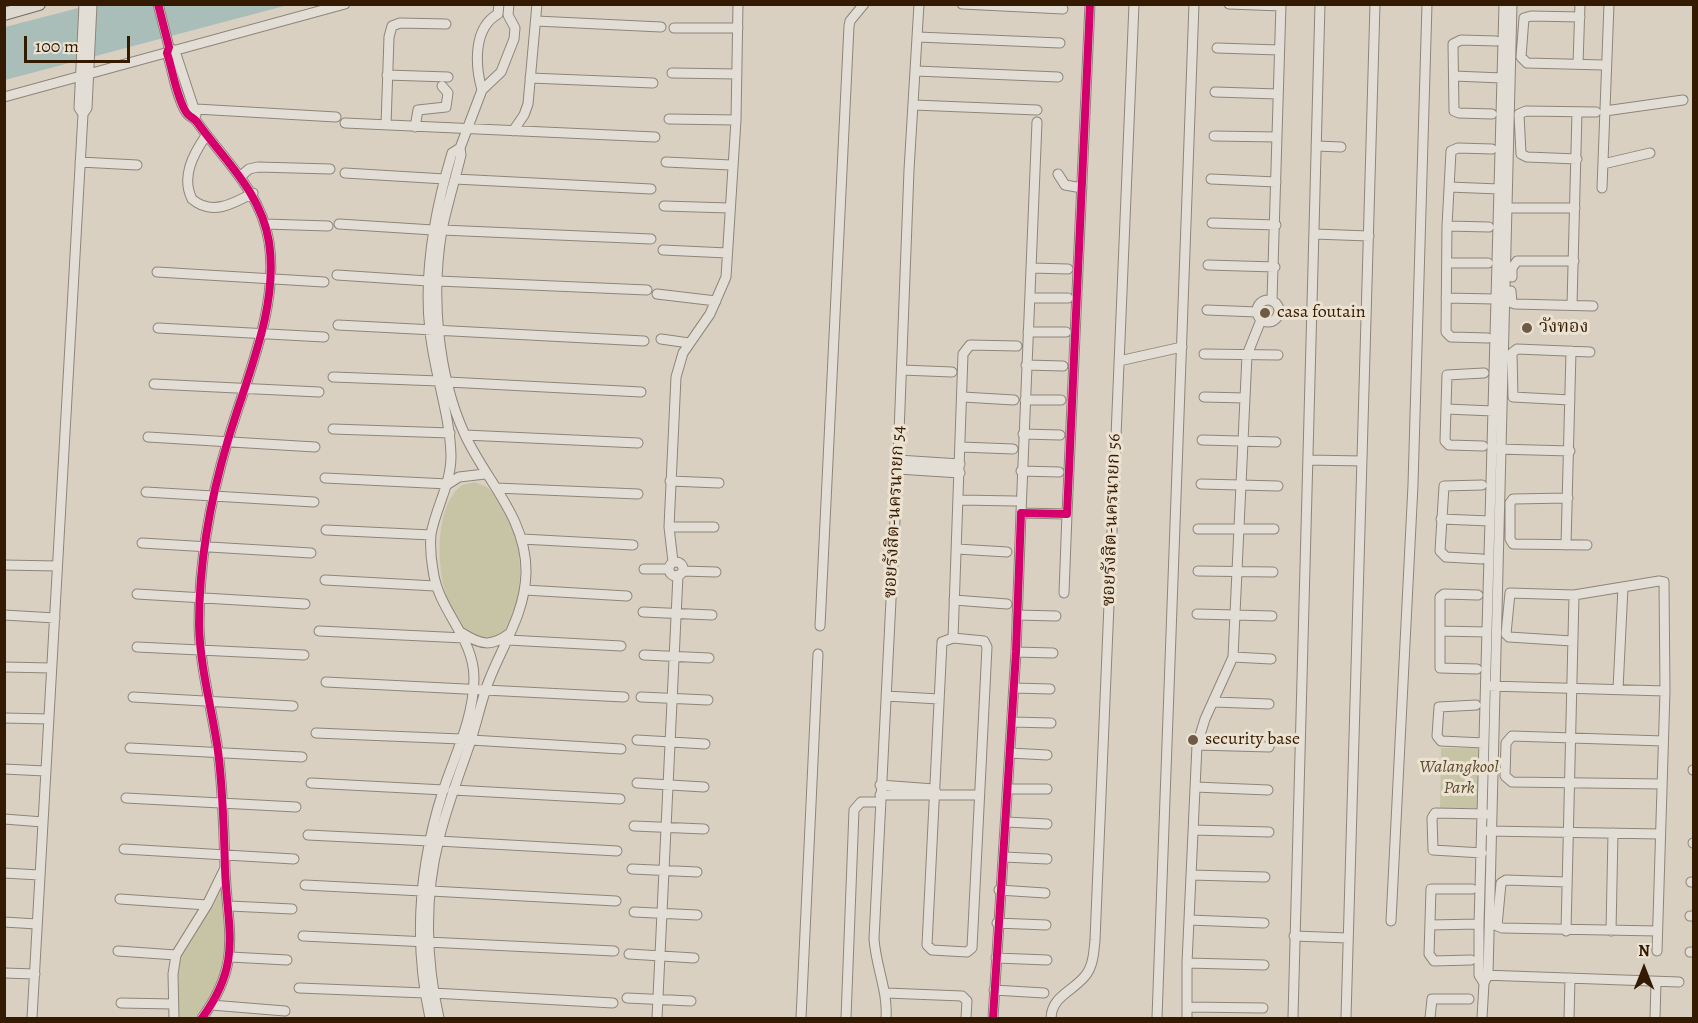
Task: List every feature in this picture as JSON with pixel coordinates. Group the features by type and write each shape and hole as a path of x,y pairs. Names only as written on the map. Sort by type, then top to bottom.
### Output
{"main road":[{"path":"4,14 39,4"}],"street":[{"path":"84,4 85,62"},
{"path":"32,1018 80,162 83,114 87,108 84,75 92,4"},
{"path":"158,4 186,112 196,120 205,137 241,176 265,224 269,244 270,279 260,333 213,496 200,598 200,650 218,752 224,804 225,868 230,906 230,957 221,987 202,1018"},
{"path":"4,97 169,48 345,4"},
{"path":"482,90 476,71 477,53 485,25 509,4"},
{"path":"513,130 524,115 537,4"},
{"path":"671,566 670,481 676,377 680,361 689,343 706,322 726,278 731,165 736,120 738,4"},
{"path":"820,626 849,26 850,21 864,4"},
{"name":"ซอยรังสิต-นครนายก 54","path":"886,1018 886,993 877,970 874,939 898,465 908,189 919,4"},
{"path":"962,4 1063,9"},
{"path":"1064,593 1090,4"},
{"name":"ซอยรังสิต-นครนายก 56","path":"1051,1018 1054,1002 1086,975 1093,956 1134,4"},
{"path":"1157,1018 1194,4"},
{"path":"1207,310 1259,316 1273,321 1278,316 1279,309 1272,300 1275,267 1281,5 1229,4"},
{"path":"1293,1018 1320,4"},
{"path":"1346,1018 1375,4"},
{"path":"1391,921 1413,485 1426,4"},
{"path":"1482,1018 1490,686 1502,449 1503,208 1499,189 1504,4"},
{"path":"1487,814 1485,743 1490,686 1486,632 1490,521 1487,448 1492,411 1495,299 1508,169 1512,4"},
{"path":"1578,64 1580,4"},
{"path":"1602,188 1601,112 1609,4"},
{"path":"448,790 471,740 486,690 509,636 525,590 522,539 516,521 485,474 465,435 443,382 429,330 445,179 452,153 459,148 482,90 501,72 514,39 516,28 502,11"},
{"path":"1580,17 1531,16 1524,18 1521,51 1527,63 1603,65"},
{"path":"536,21 661,27"},
{"path":"386,125 387,75 392,26 400,23 446,24"},
{"path":"674,28 738,28"},
{"path":"918,37 1060,43"},
{"path":"1492,114 1455,112 1455,42 1496,41"},
{"path":"169,48 196,109 196,120"},
{"path":"1217,48 1279,50"},
{"path":"916,71 1058,77"},
{"path":"672,73 737,74"},
{"path":"387,75 448,77"},
{"path":"1454,76 1502,78"},
{"path":"530,78 653,83"},
{"path":"415,127 418,110 446,106 448,93 442,86"},
{"path":"1215,92 1278,94"},
{"path":"1576,159 1527,157 1521,154 1519,114 1526,111 1601,112 1683,100"},
{"path":"914,105 1037,110"},
{"path":"186,112 196,109 336,117"},
{"path":"1572,305 1577,112"},
{"path":"669,118 736,120"},
{"path":"993,1018 999,890 1004,857 1016,652 1021,471 1037,122"},
{"path":"345,123 655,137"},
{"path":"1214,136 1277,137"},
{"path":"205,137 191,160 188,171 188,184 192,199 205,207 218,208 252,194"},
{"path":"1316,146 1341,147"},
{"path":"438,230 456,179 461,155 459,148"},
{"path":"1488,338 1447,336 1447,226 1451,151 1458,148 1492,149"},
{"path":"1603,164 1650,153"},
{"path":"80,162 137,165"},
{"path":"666,162 731,165"},
{"path":"241,176 249,169 258,166 330,170"},
{"path":"1499,189 1508,169"},
{"path":"345,173 445,179"},
{"path":"1058,174 1065,185 1082,188"},
{"path":"456,179 651,189"},
{"path":"1211,179 1276,182"},
{"path":"1449,187 1499,189"},
{"path":"664,206 729,208"},
{"path":"1503,208 1575,208"},
{"path":"1212,223 1275,225"},
{"path":"265,224 328,226"},
{"path":"339,224 651,239"},
{"path":"1447,226 1489,227"},
{"path":"1314,234 1369,236"},
{"path":"663,250 727,253"},
{"path":"1574,261 1517,261 1512,268 1512,303 1593,306"},
{"path":"1447,263 1488,263"},
{"path":"1208,265 1275,267"},
{"path":"1030,268 1068,269"},
{"path":"157,272 324,282"},
{"path":"337,275 652,292 716,301"},
{"path":"430,1018 424,942 426,891 434,841 474,689 473,665 462,635 441,602 435,586 431,535 448,484 450,433 433,281"},
{"path":"1030,298 1068,298"},
{"path":"1446,298 1495,299"},
{"path":"1187,1018 1187,963 1197,746 1233,657 1239,486 1247,355 1261,302 1272,300"},
{"path":"338,326 644,341"},
{"path":"158,328 324,337"},
{"path":"1028,332 1065,332"},
{"path":"661,339 689,343"},
{"path":"953,638 966,348 970,345 1017,346"},
{"path":"1119,361 1182,347"},
{"path":"1570,400 1513,397 1512,353 1517,349 1590,352"},
{"path":"1566,545 1571,351"},
{"path":"1204,354 1278,355"},
{"path":"1026,365 1063,366"},
{"path":"902,370 952,372"},
{"path":"1484,373 1447,375 1446,444 1502,449 1570,451"},
{"path":"333,377 641,392"},
{"path":"154,384 319,392"},
{"path":"963,396 1014,400"},
{"path":"1204,397 1245,398"},
{"path":"1025,400 1061,400"},
{"path":"1446,409 1492,411"},
{"path":"333,429 450,433"},
{"path":"1023,434 1060,435"},
{"path":"465,435 638,442"},
{"path":"148,437 315,447"},
{"path":"1202,440 1276,442"},
{"path":"961,447 1013,449"},
{"path":"1308,460 1362,461"},
{"path":"898,465 960,468"},
{"path":"1021,471 1059,472"},
{"path":"325,478 448,484 459,477 485,474"},
{"path":"670,481 719,483"},
{"path":"1202,484 1278,486"},
{"path":"1482,485 1444,486 1441,519 1442,555 1482,559"},
{"path":"496,488 638,494"},
{"path":"146,492 314,502"},
{"path":"1568,498 1513,499 1510,503 1511,543 1587,545"},
{"path":"960,500 1015,501"},
{"path":"1021,513 1067,514"},
{"path":"1441,519 1490,521"},
{"path":"669,527 714,527"},
{"path":"1198,529 1274,529"},
{"path":"326,530 431,535"},
{"path":"522,539 633,545"},
{"path":"142,543 311,554"},
{"path":"957,549 1007,552"},
{"path":"4,565 57,566"},
{"path":"644,569 682,565 677,613 657,1018"},
{"path":"1198,571 1273,572"},
{"path":"680,573 716,572"},
{"path":"325,580 435,586"},
{"path":"1572,640 1509,637 1506,634 1507,598 1510,593 1515,591 1574,595 1664,582 1665,691 1657,951"},
{"path":"1618,689 1623,587"},
{"path":"525,590 627,596"},
{"path":"137,594 304,604"},
{"path":"1477,669 1440,668 1440,631 1441,595 1478,595"},
{"path":"1566,931 1574,595"},
{"path":"954,600 1007,604"},
{"path":"643,612 712,615"},
{"path":"1197,614 1272,616"},
{"path":"4,615 55,618"},
{"path":"1017,615 1056,616"},
{"path":"319,631 462,635 485,644 509,636 621,646"},
{"path":"1440,631 1486,632"},
{"path":"953,638 984,640 987,647 972,948 967,952 932,950 927,945 942,642 953,638"},
{"path":"137,647 304,656"},
{"path":"1016,652 1053,653"},
{"path":"801,1018 818,654"},
{"path":"644,655 709,658"},
{"path":"1233,657 1271,659"},
{"path":"4,666 51,668"},
{"path":"326,682 624,697"},
{"path":"1490,686 1665,691"},
{"path":"1014,688 1050,689"},
{"path":"886,696 939,699"},
{"path":"134,697 293,706"},
{"path":"641,697 708,700"},
{"path":"1214,702 1269,704"},
{"path":"1476,705 1439,707 1437,736 1441,741 1485,743"},
{"path":"4,718 49,719"},
{"path":"1012,722 1051,723"},
{"path":"316,733 460,740"},
{"path":"1662,784 1508,780 1506,743 1512,736 1663,741"},
{"path":"471,740 621,748"},
{"path":"637,740 705,744"},
{"path":"1197,746 1269,747"},
{"path":"130,748 302,757"},
{"path":"1010,753 1047,755"},
{"path":"4,769 45,771"},
{"path":"311,783 620,799"},
{"path":"637,783 704,787"},
{"path":"1195,788 1268,790"},
{"path":"1008,789 1047,789"},
{"path":"846,1018 854,810 861,802 880,794 979,795"},
{"path":"126,798 296,807"},
{"path":"1482,853 1433,850 1432,818 1435,813 1487,814"},
{"path":"4,819 43,822"},
{"path":"1006,822 1047,824"},
{"path":"634,826 704,830"},
{"path":"1193,830 1269,832"},
{"path":"1487,831 1660,834"},
{"path":"1484,978 1479,924 1482,853 1487,831"},
{"path":"1611,931 1613,833"},
{"path":"308,835 617,851"},
{"path":"124,849 294,859"},
{"path":"1004,857 1047,859"},
{"path":"174,1018 176,955 207,905 225,868"},
{"path":"632,869 698,872"},
{"path":"4,873 39,875"},
{"path":"1191,875 1265,877"},
{"path":"1567,882 1506,880 1499,886 1499,928 1657,931"},
{"path":"305,885 616,901"},
{"path":"1471,960 1431,960 1429,954 1431,889 1472,888"},
{"path":"999,890 1045,893"},
{"path":"120,899 207,905"},
{"path":"230,906 292,909"},
{"path":"634,912 697,915"},
{"path":"1189,920 1264,922"},
{"path":"4,922 37,924"},
{"path":"997,922 1046,925"},
{"path":"1430,925 1479,924"},
{"path":"303,936 614,951"},
{"path":"1294,936 1348,938"},
{"path":"118,951 176,955"},
{"path":"629,954 694,958"},
{"path":"230,957 287,960"},
{"path":"996,958 1047,960"},
{"path":"1187,963 1264,965"},
{"path":"4,973 35,974"},
{"path":"1484,978 1679,982"},
{"path":"1569,1018 1570,978"},
{"path":"1655,1018 1656,981"},
{"path":"299,988 613,1003"},
{"path":"994,990 1044,993"},
{"path":"429,993 439,1018"},
{"path":"886,993 962,996 967,1001 966,1018"},
{"path":"627,998 691,1001"},
{"path":"1430,1018 1432,999 1469,999"},
{"path":"121,1003 173,1004"},
{"path":"212,1005 285,1011"},
{"path":"1188,1007 1263,1008"}],"green space":[{"path":"474,482 489,489 503,508 513,529 519,553 520,582 515,613 509,626 501,634 490,638 472,634 457,620 447,599 441,574 442,521 449,500 461,486"},
{"name":"Walangkool Park","path":"1441,748 1478,748 1478,808 1440,808"},
{"path":"225,880 233,933 225,985 209,1018 175,1018 179,956"}],"shaded area":[{"path":"90,5 288,5 5,80 5,27"}],"cycle path":[{"path":"158,4 169,47 167,53 183,106 250,192 265,224 271,267 269,292 259,342 216,486 201,578 200,641 220,766 230,945 223,980 202,1018"},
{"path":"993,1018 1016,652 1021,513 1067,514 1090,4"}],"place":[{"name":"casa foutain","path":"1265,313"},
{"name":"วังทอง","path":"1527,328"},
{"name":"security base","path":"1193,740"}]}
